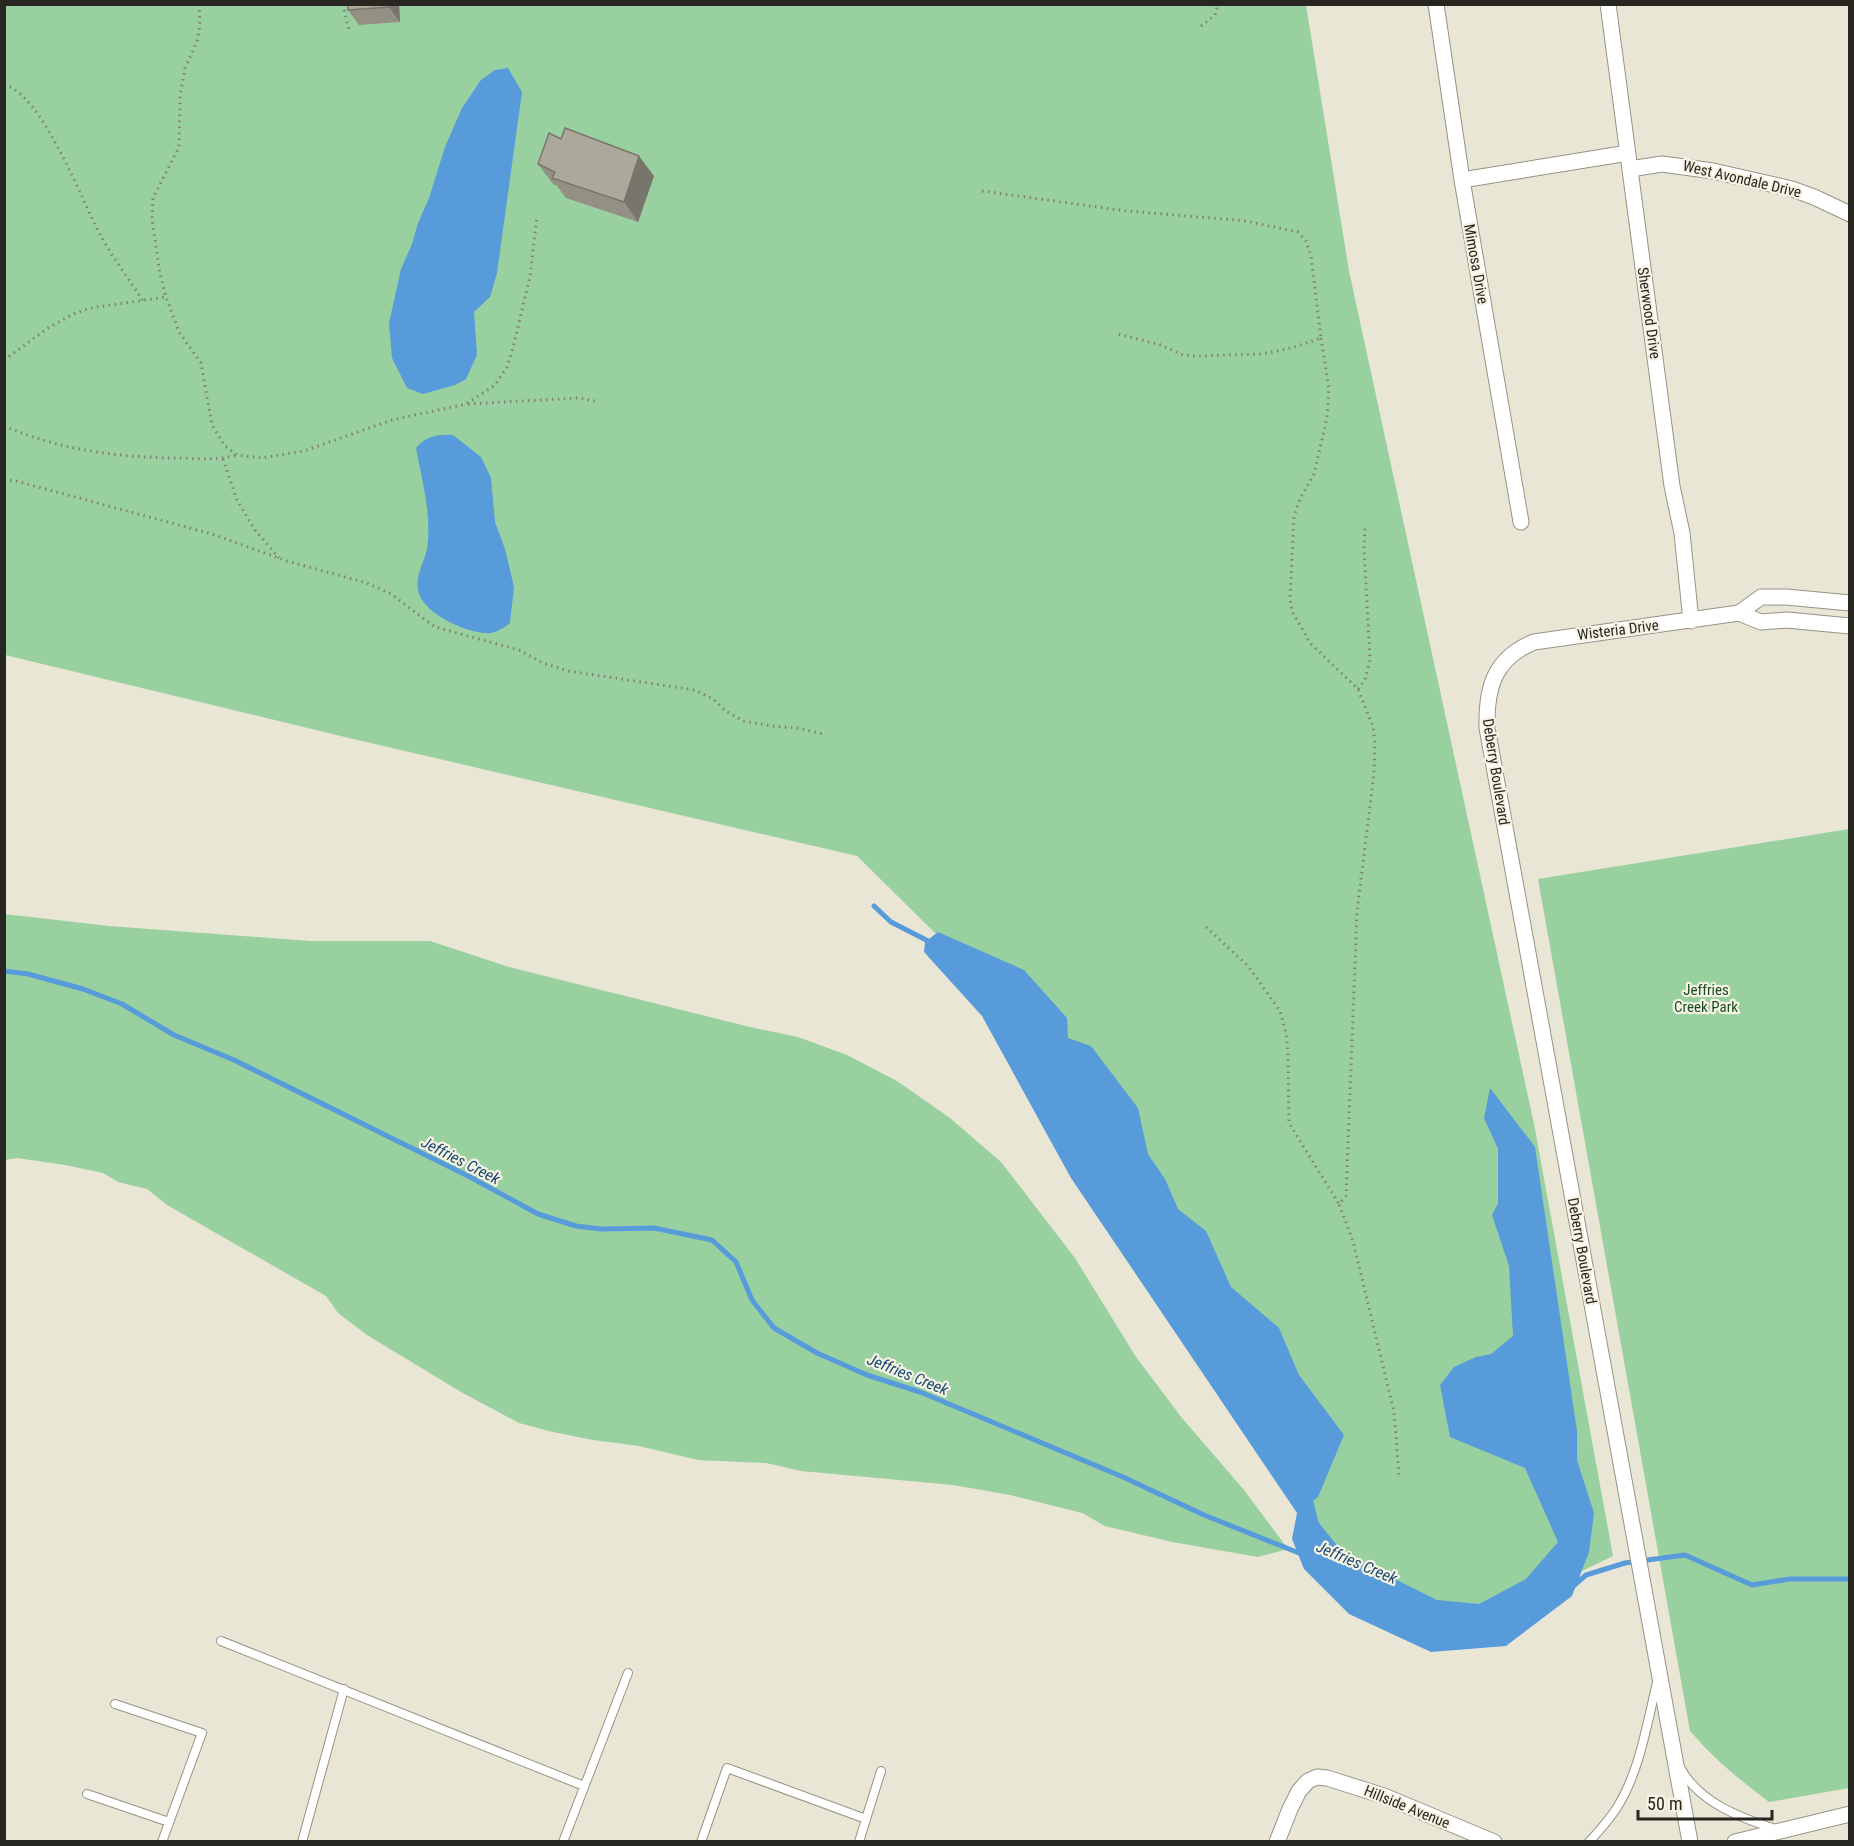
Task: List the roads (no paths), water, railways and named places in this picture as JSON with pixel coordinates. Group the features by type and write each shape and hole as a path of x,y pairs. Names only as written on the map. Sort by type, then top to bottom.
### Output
{"street":[{"name":"Mimosa Drive","path":"1436,4 1462,180 1521,522"},
{"name":"Sherwood Drive","path":"1608,4 1672,486 1682,533 1691,621"},
{"path":"1462,180 1548,164 1628,153"},
{"name":"West Avondale Drive","path":"1630,169 1662,164 1713,171 1792,189 1850,214"},
{"name":"Wisteria Drive","path":"1504,663 1522,647 1534,642 1739,613 1761,597 1850,603"},
{"name":"Wisteria Drive","path":"1739,613 1761,622 1807,621 1850,626"},
{"name":"Deberry Boulevard","path":"1504,663 1491,684 1486,708 1487,728 1690,1842"},
{"name":"Hillside Avenue","path":"1277,1842 1299,1791 1308,1781 1320,1777 1384,1796 1494,1842"},
{"path":"1735,1842 1850,1814"}],"lane":[{"path":"221,1641 584,1786"},
{"path":"563,1842 628,1672"},
{"path":"1589,1842 1619,1805 1630,1782 1659,1673"},
{"path":"302,1842 344,1689"},
{"path":"115,1704 202,1733 162,1842"},
{"path":"1673,1749 1682,1770 1701,1794 1731,1812 1779,1830"},
{"path":"700,1842 727,1768 866,1819"},
{"path":"859,1842 881,1771"},
{"path":"87,1794 169,1822"}],"water":[{"path":"508,68 522,92 497,273 490,297 474,312 477,355 466,379 455,385 423,394 407,388 392,358 389,323 401,269 429,198 445,147 462,108 481,80 495,70"},
{"path":"453,435 481,457 491,478 495,522 505,549 514,587 510,623 492,633 466,629 435,613 421,598 417,585 427,549 428,524 426,498 416,448 433,437"},
{"path":"938,932 1024,970 1067,1018 1068,1038 1091,1046 1138,1108 1148,1154 1165,1179 1178,1209 1206,1231 1231,1287 1279,1328 1299,1375 1344,1435 1318,1497 1313,1501 1319,1523 1344,1554 1437,1600 1479,1604 1526,1579 1558,1542 1525,1468 1450,1437 1440,1385 1454,1367 1476,1357 1491,1354 1513,1336 1509,1266 1492,1215 1498,1203 1498,1149 1484,1118 1490,1088 1535,1147 1577,1431 1577,1460 1594,1513 1589,1552 1572,1596 1506,1646 1431,1652 1349,1614 1304,1569 1292,1539 1297,1513 1071,1178 982,1016 924,952 925,942"}],"waterway":[{"path":"874,906 891,922 932,943"},
{"name":"Jeffries Creek","path":"4,971 28,974 83,989 122,1004 174,1035 234,1060 470,1177 538,1214 576,1226 601,1229 654,1228 712,1240 736,1262 752,1300 774,1328 817,1353 867,1375 920,1392 1123,1477 1204,1515 1304,1555"},
{"name":"Jeffries Creek","path":"1571,1588 1586,1575 1625,1563 1685,1555 1752,1585 1790,1579 1850,1579"}],"park label":[{"name":"Jeffries Creek Park","path":"1706,998"}]}
